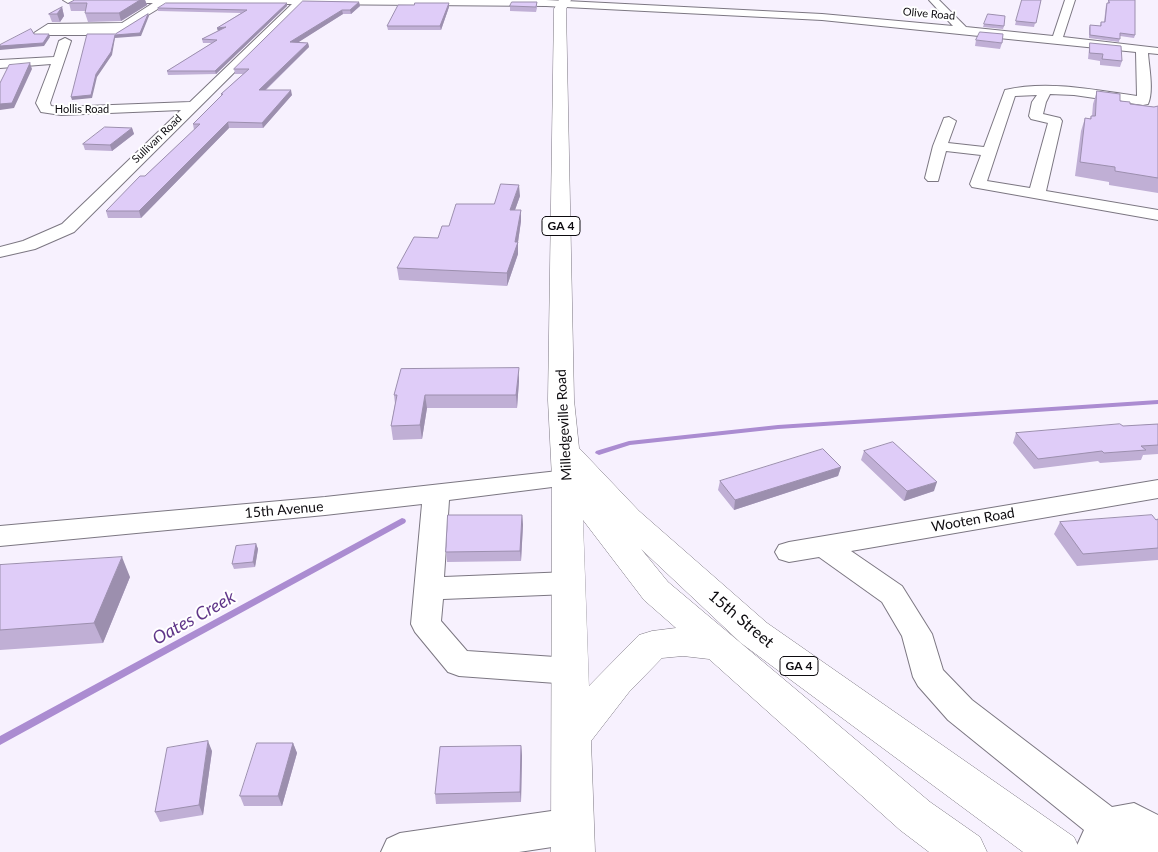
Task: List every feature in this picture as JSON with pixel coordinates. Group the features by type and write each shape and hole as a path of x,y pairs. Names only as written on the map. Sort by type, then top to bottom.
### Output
{"main road":[{"name":"Milledgeville Road","path":"564,2 560,8 561,400 566,464 569,583 572,839"},
{"name":"GA 4","path":"566,464 656,591 915,816 965,852"},
{"name":"15th Street","path":"566,464 754,633 1059,852"},
{"path":"571,736 616,681 652,645 683,642 718,644"}],"street":[{"name":"Olive Road","path":"68,0 564,2 792,15 963,30 1158,51"},
{"path":"100,26 140,0"},
{"path":"934,0 963,30"},
{"path":"1057,40 1070,0"},
{"path":"123,26 48,27 39,33 115,32 163,1"},
{"name":"Sullivan Road","path":"0,252 29,245 68,228 191,106 300,2"},
{"name":"Hollis Road","path":"65,41 43,103 46,109 61,111 191,106"},
{"path":"1142,50 1147,106 1074,91 1046,90 1010,93 978,184 1158,215"},
{"path":"0,64 58,60"},
{"path":"1038,194 1055,121 1036,116 1039,102 1046,90"},
{"path":"933,178 940,146 949,121"},
{"path":"940,146 990,152"},
{"name":"15th Avenue","path":"0,536 436,494 566,464"},
{"name":"Wooten Road","path":"789,552 1158,489"},
{"path":"436,494 426,624 459,663 570,671"},
{"path":"823,546 892,594 917,634 929,677 960,710 1100,838 1138,852"},
{"path":"429,589 569,583"},
{"path":"1100,838 1134,820 1158,835"},
{"path":"400,852 572,839"}],"building":[{"path":"75,0 140,0 119,13 85,13 87,3 69,3"},
{"path":"1022,0 1041,0 1036,23 1016,21"},
{"path":"1109,0 1135,0 1135,35 1120,33 1120,39 1090,35 1090,25 1101,26 1101,22 1105,22"},
{"path":"303,1 359,2 350,10 342,10 290,42 308,43 259,90 291,90 262,123 228,122 139,211 106,211 140,176 145,176 200,124 193,124 223,94 221,94 249,69 234,69"},
{"path":"512,2 537,2 536,7 510,6"},
{"path":"166,3 287,3 215,71 167,71 217,40 202,39 226,27 217,28 247,10 158,8"},
{"path":"415,3 449,3 440,26 387,26 398,5 414,5"},
{"path":"62,7 57,14 49,14"},
{"path":"148,14 140,33 115,35 111,52 96,74 91,95 71,97 87,34 115,34"},
{"path":"988,14 1005,16 1004,26 984,24"},
{"path":"31,29 34,34 49,34 43,43 0,46 0,45"},
{"path":"980,32 1003,34 1002,43 976,40"},
{"path":"1090,43 1121,46 1122,61 1102,59 1103,54 1090,53"},
{"path":"30,63 12,103 0,104 0,83 9,65"},
{"path":"1097,91 1120,94 1120,101 1130,102 1130,104 1158,106 1158,178 1115,171 1115,167 1080,162 1085,118 1091,119 1091,116 1095,116"},
{"path":"105,127 132,128 110,145 83,144"},
{"path":"501,184 519,185 510,210 521,210 515,242 518,242 507,273 397,268 414,237 438,238 442,226 449,226 456,204 494,204"},
{"path":"519,368 516,395 425,395 420,425 391,426 397,395 394,395 401,369"},
{"path":"1120,424 1123,426 1158,424 1158,445 1141,446 1146,450 1104,453 1102,451 1038,459 1016,433"},
{"path":"893,442 937,482 907,491 864,451"},
{"path":"823,449 841,467 735,500 720,481"},
{"path":"448,515 522,515 520,551 446,552"},
{"path":"1152,515 1156,520 1158,519 1158,548 1083,554 1060,522"},
{"path":"256,544 253,562 232,564 236,546"},
{"path":"122,557 94,623 0,630 0,565"},
{"path":"208,741 199,805 155,812 167,748"},
{"path":"257,743 293,743 278,796 240,796"},
{"path":"521,746 520,792 435,794 440,747"}],"waterway":[{"path":"599,453 629,443 778,427 1158,402"},
{"name":"Oates Creek","path":"0,741 402,521"}]}
